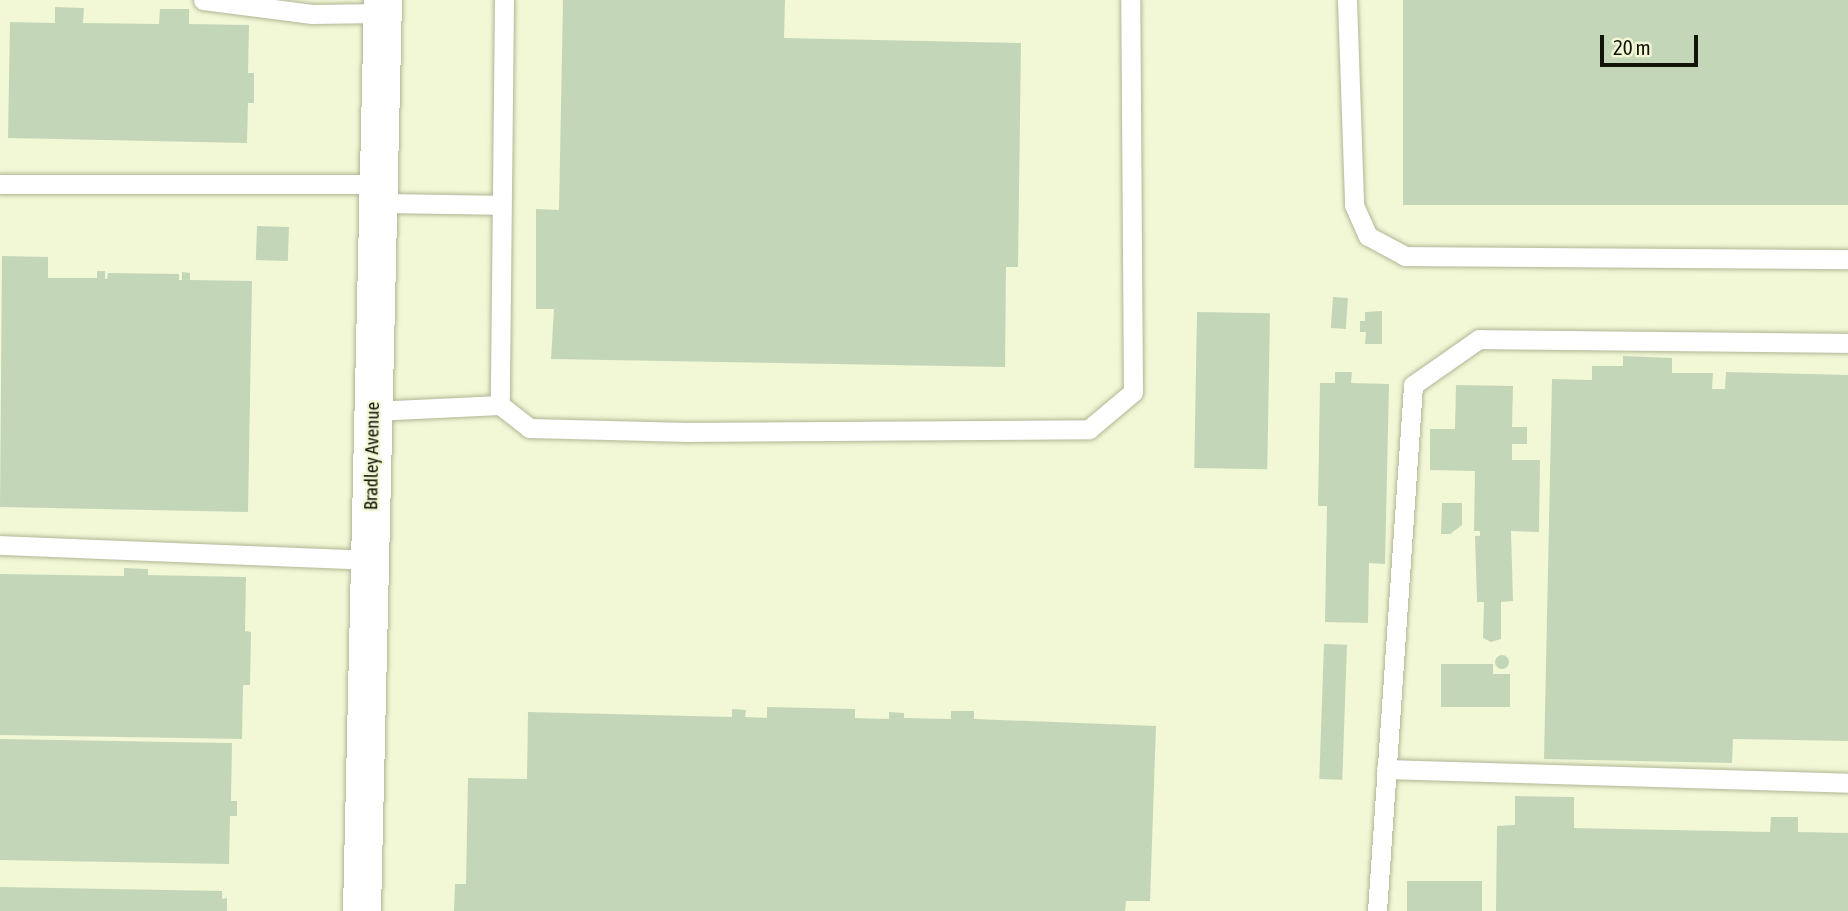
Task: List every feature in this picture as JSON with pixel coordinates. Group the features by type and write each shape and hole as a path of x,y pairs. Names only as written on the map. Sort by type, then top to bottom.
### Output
{"street":[{"name":"Bradley Avenue","path":"362,911 383,7"}],"lane":[{"path":"203,0 312,14 383,7"},
{"path":"500,405 504,0"},
{"path":"373,411 500,405 529,428 689,432 1089,429 1133,391 1130,0"},
{"path":"1347,0 1354,205 1368,236 1405,257 1848,259"},
{"path":"0,184 378,193 500,205"},
{"path":"1377,911 1413,385 1479,339 1848,343"},
{"path":"0,545 370,560"},
{"path":"1386,769 1848,782"}],"building":[{"path":"563,0 785,0 784,38 1021,43 1018,267 1006,267 1005,367 551,359 554,309 536,309 536,209 559,210"},
{"path":"1403,0 1848,0 1848,205 1403,205"},
{"path":"55,7 84,8 83,23 159,24 160,9 189,9 189,24 249,25 248,73 254,73 254,103 248,103 247,143 8,138 10,22 55,23"},
{"path":"257,226 289,227 288,261 256,260"},
{"path":"2,256 48,257 48,278 97,278 97,271 105,271 105,279 108,273 179,274 179,280 182,280 182,272 190,273 190,280 252,281 248,512 0,507"},
{"path":"1333,297 1348,298 1346,329 1331,328"},
{"path":"1382,311 1382,344 1365,344 1366,332 1360,332 1360,321 1365,321 1365,312"},
{"path":"1197,312 1270,313 1267,469 1194,468"},
{"path":"1623,356 1672,358 1672,373 1713,373 1712,389 1725,389 1726,372 1848,375 1848,741 1733,739 1732,763 1544,759 1552,379 1592,380 1592,366 1623,366"},
{"path":"1335,372 1352,372 1351,383 1389,384 1385,564 1369,563 1368,623 1325,622 1327,506 1318,506 1320,383 1335,383"},
{"path":"1456,385 1513,386 1512,427 1527,427 1527,444 1512,444 1512,460 1540,460 1539,532 1511,531 1513,601 1501,602 1501,639 1491,642 1483,638 1484,602 1477,602 1475,536 1480,536 1480,531 1474,531 1475,471 1430,470 1430,429 1455,429"},
{"path":"1442,503 1462,503 1462,525 1450,534 1441,534"},
{"path":"124,568 148,569 148,575 246,577 245,631 251,632 250,685 243,685 242,739 0,735 0,574 124,576"},
{"path":"1324,644 1347,645 1342,780 1319,779"},
{"path":"1502,655 1507,657 1507,667 1502,669 1497,667 1495,662 1497,657"},
{"path":"1441,664 1493,664 1493,674 1510,674 1510,707 1441,707"},
{"path":"767,707 855,709 855,718 889,719 889,712 904,713 904,718 951,719 951,711 974,711 974,719 1156,726 1150,901 1126,901 1125,911 454,911 455,884 466,884 468,778 527,779 528,712 732,717 732,709 746,710 745,717 767,718"},
{"path":"0,739 232,743 231,801 237,801 237,816 230,816 229,864 0,860"},
{"path":"1515,796 1574,797 1574,828 1770,832 1771,817 1798,817 1798,832 1848,833 1848,911 1496,911 1497,826 1515,825"},
{"path":"1407,881 1482,881 1482,911 1407,911"},
{"path":"0,887 222,891 222,899 227,898 227,911 0,911"}]}
